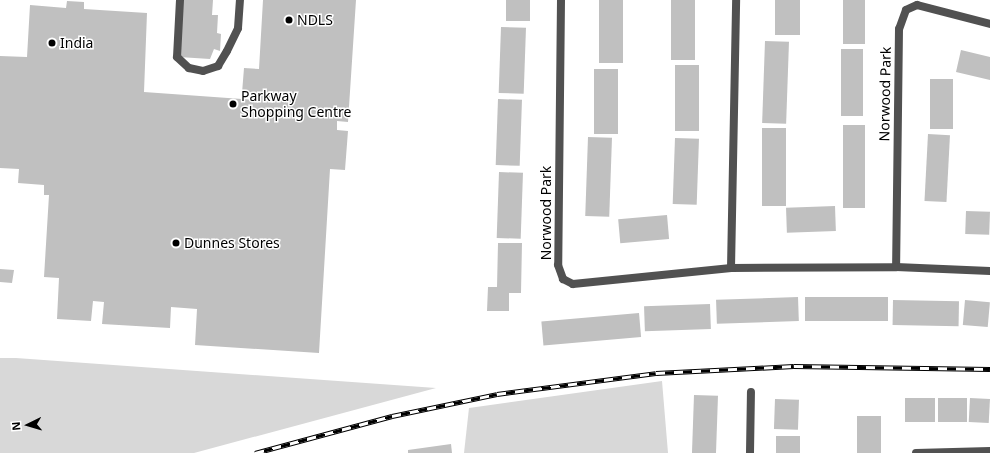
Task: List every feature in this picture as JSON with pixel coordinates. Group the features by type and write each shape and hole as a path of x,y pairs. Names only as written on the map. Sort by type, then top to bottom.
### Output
{"street":[{"path":"180,0 177,57 189,68 204,71 218,66 227,51 238,28 240,0"},
{"name":"Norwood Park","path":"560,0 558,265 563,279 573,284 731,268 896,266 990,271"},
{"path":"731,268 736,0"},
{"name":"Norwood Park","path":"896,266 899,29 906,10 917,5 990,24"},
{"path":"750,453 751,392"},
{"path":"916,453 990,451"}],"shaded area":[{"path":"0,358 436,388 194,453 0,453"},
{"path":"662,381 668,453 464,453 469,408"}],"building":[{"path":"182,0 213,0 212,15 218,15 217,33 221,34 220,51 214,49 210,59 179,57"},
{"path":"263,0 356,0 348,122 337,121 337,130 348,131 345,170 330,169 319,353 195,345 197,309 171,307 170,328 102,324 104,302 93,301 91,321 57,319 59,278 44,277 49,195 44,195 44,185 18,183 19,169 0,168 0,56 27,57 30,5 66,8 67,1 84,2 84,9 147,13 144,92 257,100 257,94 242,93 244,68 259,69"},
{"path":"506,0 530,0 530,21 506,21"},
{"path":"599,0 623,0 623,63 599,63"},
{"path":"671,0 695,0 695,60 671,60"},
{"path":"775,0 800,0 800,35 775,35"},
{"path":"843,0 865,0 865,44 843,44"},
{"path":"501,27 526,28 524,94 499,93"},
{"path":"765,41 789,42 786,124 762,123"},
{"path":"841,49 863,49 863,116 841,116"},
{"path":"961,50 990,57 990,80 956,72"},
{"path":"675,65 699,65 699,131 675,131"},
{"path":"594,69 618,69 618,134 594,134"},
{"path":"930,79 953,79 953,129 930,129"},
{"path":"498,99 522,100 520,166 496,165"},
{"path":"843,125 865,125 865,208 843,208"},
{"path":"762,128 786,128 786,206 762,206"},
{"path":"928,134 950,135 946,202 924,201"},
{"path":"588,137 612,138 609,217 585,216"},
{"path":"675,138 699,139 697,205 673,204"},
{"path":"499,172 523,173 521,239 497,238"},
{"path":"835,206 836,231 787,233 786,208"},
{"path":"966,211 990,212 989,235 965,234"},
{"path":"667,215 669,239 620,243 618,219"},
{"path":"498,243 522,243 521,293 509,293 509,311 487,311 488,287 497,287"},
{"path":"0,269 14,270 12,283 0,282"},
{"path":"798,297 799,321 717,324 716,300"},
{"path":"805,297 888,297 888,321 805,321"},
{"path":"893,300 959,301 959,326 893,325"},
{"path":"965,300 990,302 988,327 963,325"},
{"path":"710,304 711,329 645,331 644,306"},
{"path":"639,313 641,337 543,345 541,322"},
{"path":"694,395 718,396 716,453 692,453"},
{"path":"905,398 935,398 935,422 905,422"},
{"path":"938,398 967,398 967,422 938,422"},
{"path":"970,398 990,399 989,423 969,422"},
{"path":"775,399 799,400 798,430 774,429"},
{"path":"857,416 881,416 881,453 857,453"},
{"path":"776,436 800,436 800,453 776,453"},
{"path":"451,444 452,453 408,453 408,450"}],"railway":[{"path":"255,453 392,416 497,394 656,373 794,366 990,369"}],"place":[{"name":"NDLS","path":"289,20"},
{"name":"India","path":"52,43"},
{"name":"Parkway Shopping Centre","path":"233,104"},
{"name":"Dunnes Stores","path":"176,243"}]}
